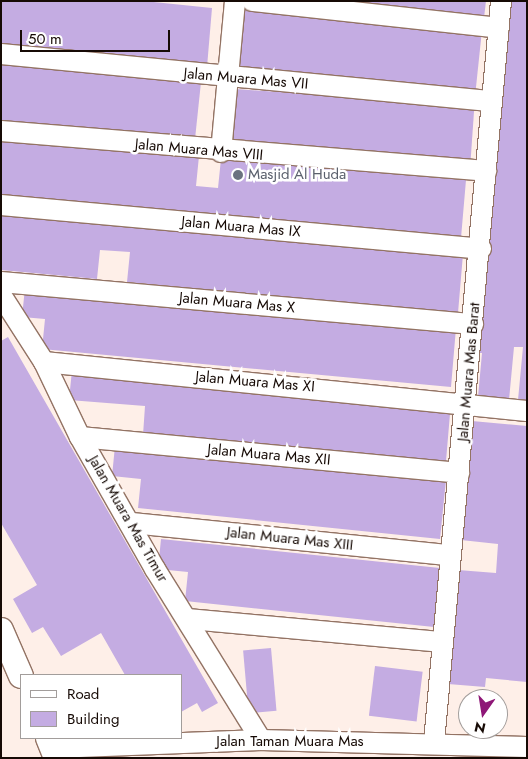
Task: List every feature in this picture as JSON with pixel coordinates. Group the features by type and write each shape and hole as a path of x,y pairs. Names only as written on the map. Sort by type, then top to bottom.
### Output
{"street":[{"path":"222,1 222,77"},
{"path":"215,152 222,77 236,1"},
{"path":"252,1 499,28"},
{"name":"Jalan Muara Mas Barat","path":"434,742 449,554 481,249 501,1"},
{"name":"Jalan Muara Mas VII","path":"1,54 222,77 492,101"},
{"name":"Jalan Muara Mas VIII","path":"1,131 215,152 486,171"},
{"name":"Jalan Muara Mas IX","path":"1,205 481,249"},
{"name":"Jalan Muara Mas X","path":"1,282 473,324"},
{"name":"Jalan Muara Mas Timur","path":"1,295 44,362 80,437 261,740"},
{"name":"Jalan Muara Mas XI","path":"44,362 466,402 527,411"},
{"name":"Jalan Muara Mas XII","path":"80,437 459,473"},
{"name":"Jalan Muara Mas XIII","path":"132,523 449,554"},
{"path":"189,619 441,642"},
{"path":"1,630 20,674"},
{"name":"Jalan Taman Muara Mas","path":"52,748 261,740 434,742 527,747"}],"building":[{"path":"1,1 144,1 212,8 207,67 1,47"},
{"path":"322,1 486,1 484,18"},
{"path":"508,1 527,1 527,401 518,400 523,347 514,347 509,400 478,397 482,353 476,353"},
{"path":"244,8 482,33 476,92 238,67"},
{"path":"1,62 201,83 195,143 1,122"},
{"path":"235,89 474,106 470,164 231,147"},
{"path":"1,139 199,156 196,186 218,188 221,159 466,180 461,238 1,198"},
{"path":"1,211 463,254 458,313 127,282 130,252 100,250 97,279 1,270"},
{"path":"25,288 456,328 451,387 42,349 45,319 22,317"},
{"path":"8,337 218,703 202,712 197,703 182,711 182,674 124,674 101,633 61,656 43,627 32,633 13,599 37,585 1,523 1,341"},
{"path":"72,370 451,402 446,461 143,435 145,406 69,400"},
{"path":"472,421 527,426 527,682 486,678 485,687 448,684 458,570 496,573 498,544 461,540"},
{"path":"115,446 446,480 440,539 138,508 141,479 112,476"},
{"path":"161,539 440,568 434,627 185,601 188,572 158,569"},
{"path":"271,648 276,711 249,713 243,650"},
{"path":"375,666 423,672 417,721 369,716"}],"place":[{"name":"Masjid Al Huda","path":"238,175"}]}
